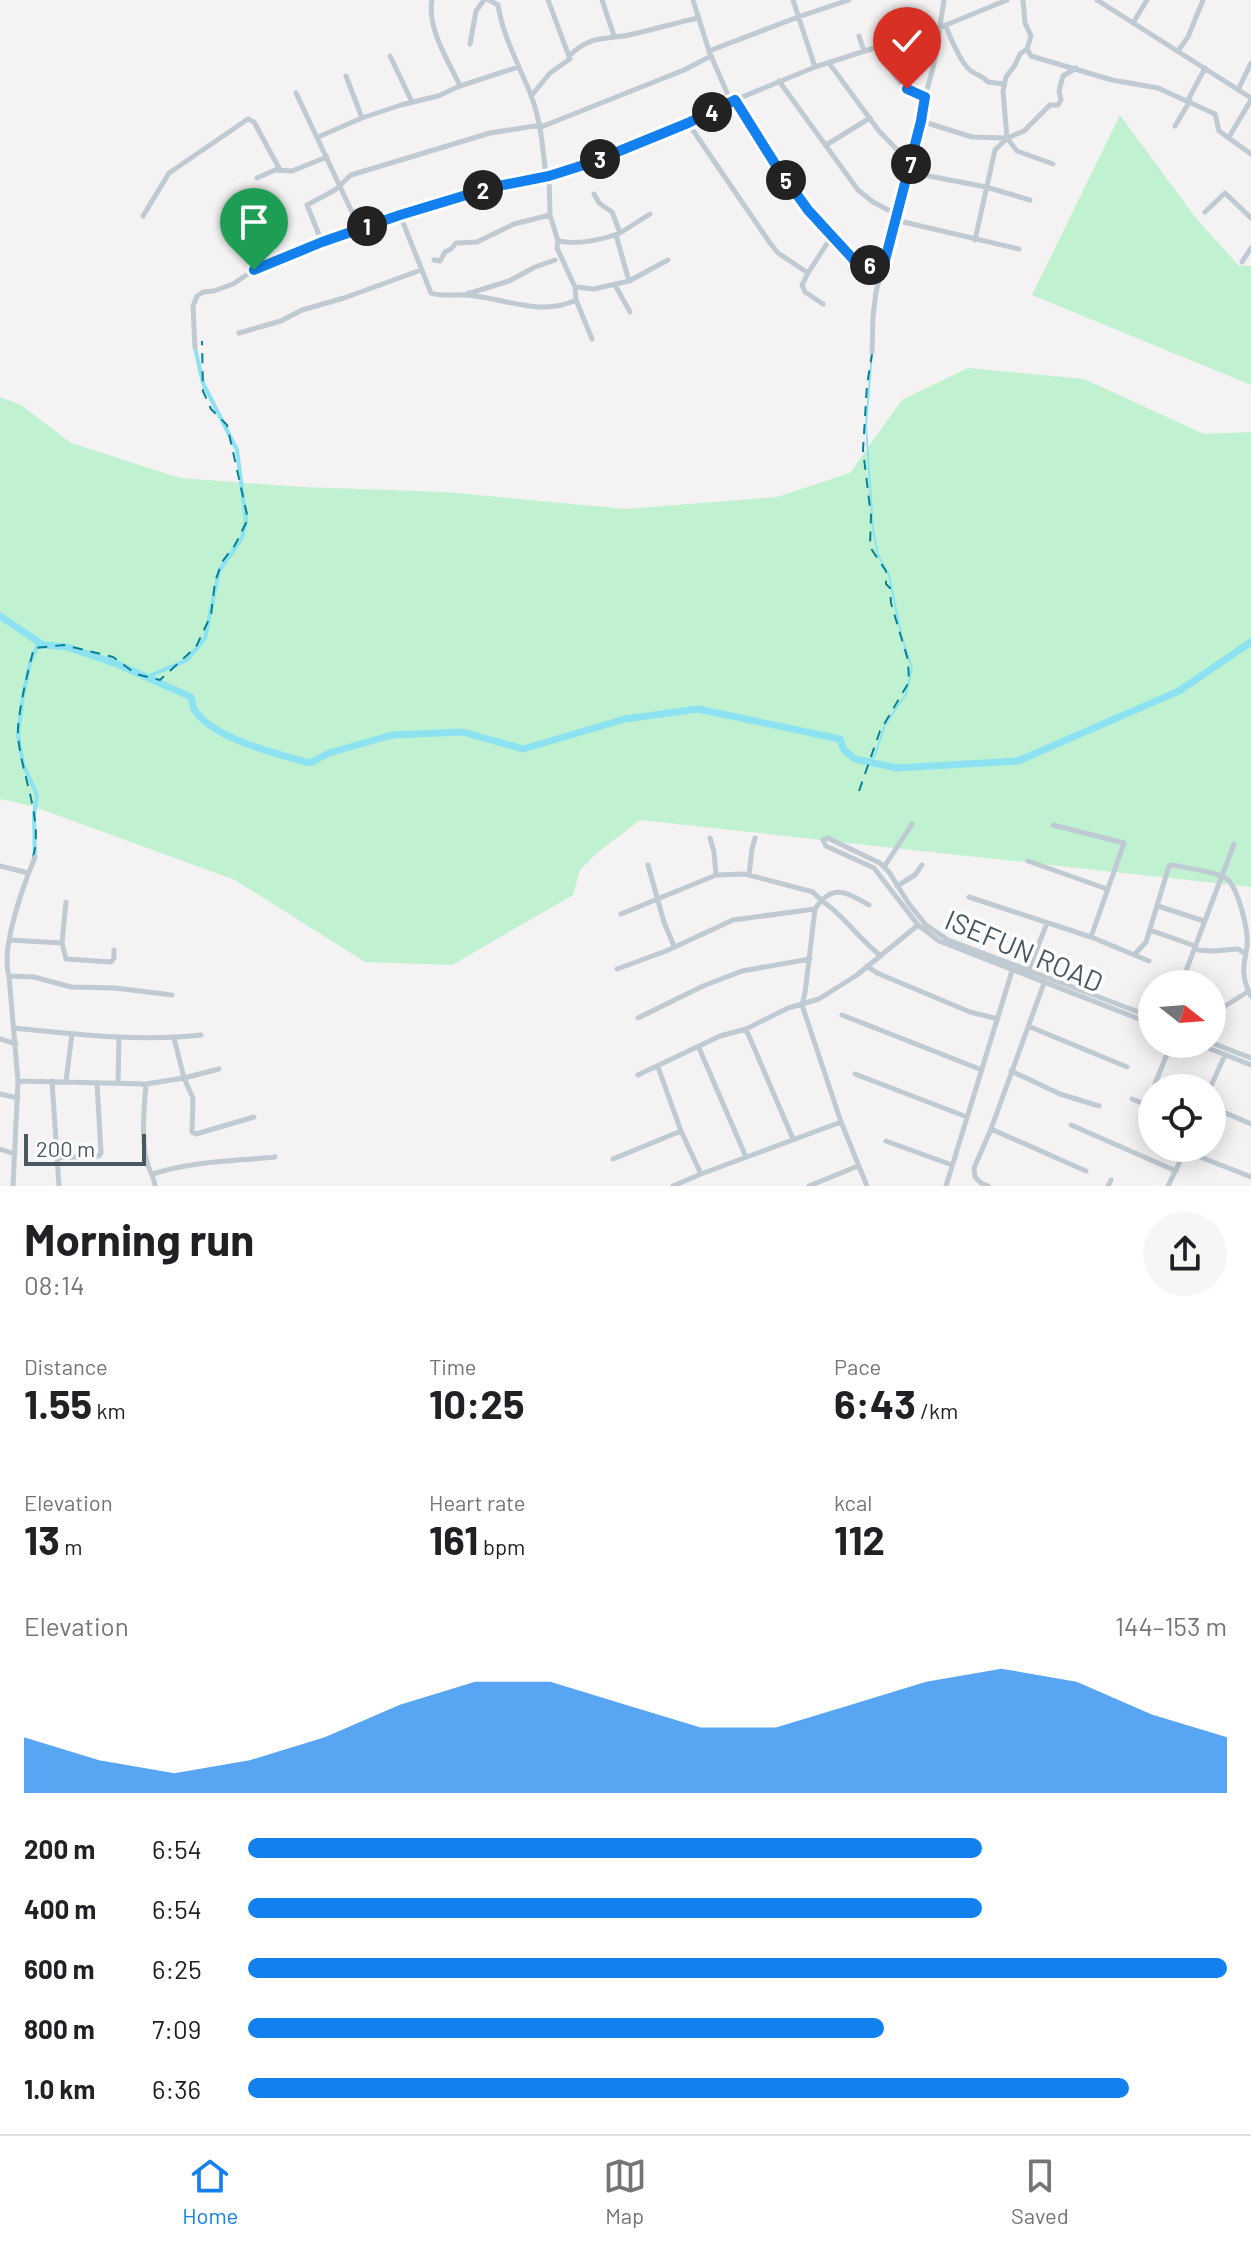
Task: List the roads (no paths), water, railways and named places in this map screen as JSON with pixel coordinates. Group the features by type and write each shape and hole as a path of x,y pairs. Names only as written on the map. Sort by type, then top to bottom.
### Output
{"street":[{"path":"432,0 431,17 437,36 460,86"},
{"path":"470,44 476,11 486,0 498,5 506,36 541,126 550,215 558,241 557,248 575,287 576,300 592,339"},
{"path":"548,0 570,55"},
{"path":"602,0 614,36"},
{"path":"693,0 710,54 733,101 777,167 808,210 854,260 883,268"},
{"path":"793,0 815,67"},
{"path":"322,242 307,205 335,190 351,175 490,133 541,126 684,70 710,54 798,17 849,0"},
{"path":"872,352 876,292 911,164 934,64 944,0"},
{"path":"195,348 194,301 197,296 233,284 254,270 400,215 493,187 547,177 590,163 779,81 946,25 1005,0"},
{"path":"1023,0 1025,23 1031,36 1027,49 1020,54 1004,84 1002,97 1007,138 1017,151 1053,164"},
{"path":"1097,0 1251,99 1229,138"},
{"path":"1133,23 1147,0"},
{"path":"1178,51 1188,37 1203,0"},
{"path":"531,96 550,73 570,59 577,48 599,37 698,18"},
{"path":"946,25 952,45 970,71 988,82 1004,84"},
{"path":"859,36 864,51"},
{"path":"880,47 899,83 925,97"},
{"path":"1027,49 1031,56 1062,66 1112,80 1158,88 1189,100 1215,114 1217,128 1251,154"},
{"path":"390,56 412,102"},
{"path":"829,63 870,118 911,164"},
{"path":"1238,90 1251,63"},
{"path":"975,240 995,150 1007,138 1024,131 1050,105 1060,103 1062,66"},
{"path":"318,137 362,118 438,96 518,67"},
{"path":"1063,76 1076,68"},
{"path":"1175,126 1205,68"},
{"path":"346,76 362,118"},
{"path":"779,81 858,190 873,202 896,217 1019,249"},
{"path":"296,93 360,229"},
{"path":"826,145 870,118"},
{"path":"143,216 169,173 248,119 254,122 280,170"},
{"path":"921,121 972,137 1007,138"},
{"path":"688,123 770,243 778,253 808,273"},
{"path":"257,178 275,170 292,171 327,157"},
{"path":"908,172 986,187 1030,200"},
{"path":"1205,212 1225,193 1251,218"},
{"path":"594,194 599,203 612,212 629,281"},
{"path":"558,241 569,243 618,234 650,214"},
{"path":"400,215 431,293 465,295 538,307 562,306 576,300"},
{"path":"434,260 440,261 456,243 477,242 514,224 550,215"},
{"path":"823,304 805,292 802,285 832,236"},
{"path":"1242,262 1251,248"},
{"path":"465,295 509,281 555,260"},
{"path":"575,287 594,289 629,281 668,260"},
{"path":"239,333 421,270"},
{"path":"615,285 630,312"},
{"path":"884,867 912,824"},
{"path":"1053,825 1124,843 1091,937"},
{"path":"710,838 716,875"},
{"path":"749,875 755,838"},
{"name":"ISEFUN ROAD","path":"1138,1012 1029,969 976,953 939,941 918,925 874,868 826,846 823,840 833,839 874,859 884,867 926,925 948,940 976,953 1012,971 1138,1019"},
{"path":"1187,970 1234,844"},
{"path":"13,1186 18,1081 7,949 17,905 35,857"},
{"path":"1028,861 1107,889"},
{"path":"648,865 674,946"},
{"path":"897,886 915,875 922,865"},
{"path":"0,866 28,873"},
{"path":"1135,954 1143,947 1150,930 1169,866 1227,879 1238,899 1249,942 1243,980 1250,994 1226,1007"},
{"path":"621,914 716,875 749,875 813,892 881,956"},
{"path":"867,1186 841,1122 802,1005 815,909 820,900 840,891 869,905"},
{"path":"969,897 1091,937 1149,961"},
{"path":"66,902 62,943 67,961 111,962 114,950"},
{"path":"1158,906 1204,921"},
{"path":"617,969 666,951 733,920 815,909"},
{"path":"1029,969 1047,923"},
{"path":"638,1075 720,1036 746,1029 788,1008 819,999 857,975 918,925"},
{"path":"1150,930 1197,948 1213,951 1238,949 1245,954"},
{"path":"9,940 62,943"},
{"path":"0,945 7,949"},
{"path":"638,1018 742,971 810,959"},
{"path":"867,966 970,1012 998,1019"},
{"path":"946,1186 1012,971"},
{"path":"9,976 34,977 71,987 115,988 172,995"},
{"path":"988,1186 975,1177 974,1168 1044,983"},
{"path":"842,1015 982,1070"},
{"path":"1028,1026 1127,1067"},
{"path":"14,1028 119,1037 201,1035"},
{"path":"746,1029 793,1139"},
{"path":"66,1081 72,1034"},
{"path":"118,1083 119,1037"},
{"path":"174,1038 184,1078 193,1098 194,1134 254,1117"},
{"path":"0,1039 16,1044"},
{"path":"699,1048 746,1157"},
{"path":"1242,1055 1251,1048"},
{"path":"1226,1049 1251,1058"},
{"path":"1226,1055 1251,1065"},
{"path":"658,1067 681,1131 701,1174"},
{"path":"18,1081 146,1084 219,1069"},
{"path":"1011,1071 1060,1094 1099,1106"},
{"path":"855,1074 967,1117"},
{"path":"52,1081 59,1186"},
{"path":"57,1158 99,1156 101,1153 97,1083"},
{"path":"146,1084 146,1160 155,1186"},
{"path":"0,1094 18,1098"},
{"path":"1132,1099 1138,1101"},
{"path":"1226,1113 1251,1124"},
{"path":"673,1186 841,1122"},
{"path":"1071,1125 1176,1171"},
{"path":"991,1129 1086,1171"},
{"path":"613,1159 681,1131"},
{"path":"886,1141 952,1165"},
{"path":"0,1149 15,1154"},
{"path":"153,1174 275,1157"},
{"path":"1168,1186 1180,1162"},
{"path":"1214,1162 1251,1177"},
{"path":"809,1186 858,1166"}],"waterway":[{"path":"147,677 187,660 205,638 219,571 242,538 246,521 237,450 203,383 195,348"},
{"path":"869,762 875,755 885,725 906,694 912,668 901,634 889,575 878,555 873,529 866,425 872,353"},
{"path":"0,616 43,645 67,647 117,664 191,697 194,709 203,720 230,737 310,763 329,753 392,735 463,732 523,749 625,719 698,709 840,739 844,750 855,759 897,768 1018,761 1179,691 1251,642"},
{"path":"35,857 37,795 23,764 18,734 30,663 39,642"}]}
